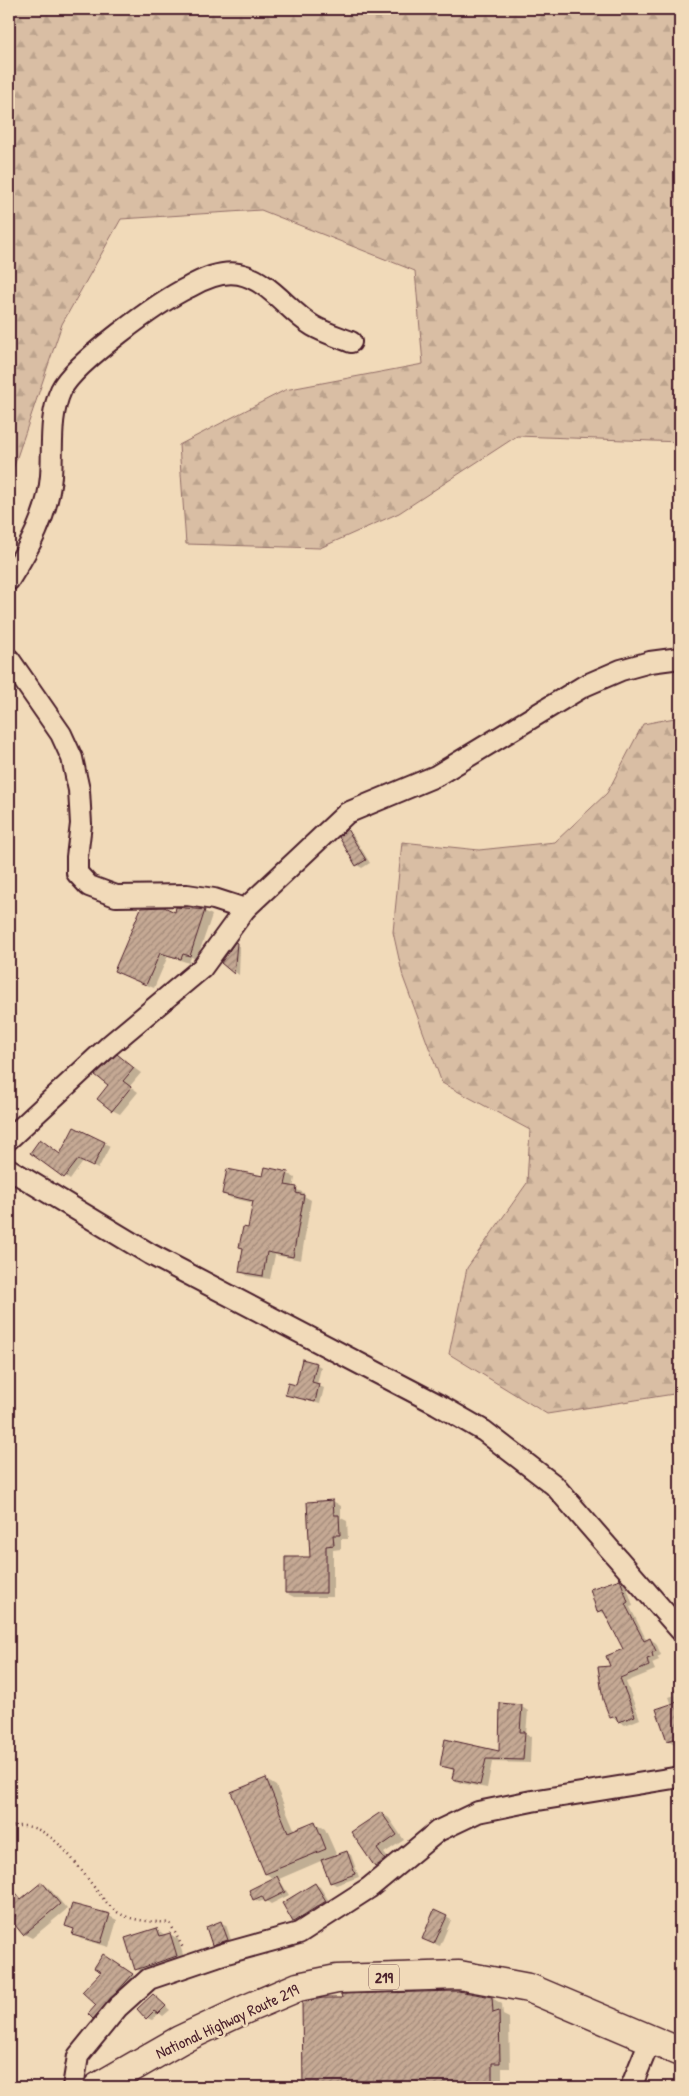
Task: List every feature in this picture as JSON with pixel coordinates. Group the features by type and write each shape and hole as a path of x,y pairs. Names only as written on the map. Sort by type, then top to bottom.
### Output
{"highway":[{"name":"National Highway Route 219","path":"98,2087 180,2040 246,2009 298,1987 337,1979 459,1974 529,1988 651,2038 680,2052"}],"street":[{"path":"9,580 39,528 50,479 53,427 60,391 71,374 136,321 189,286 223,274 239,274 258,281 313,326 351,342"},
{"path":"9,1139 110,1045 202,968 245,908 347,812 436,776 584,686 621,670 650,662 680,658"},
{"path":"9,659 61,734 72,758 79,790 80,824 76,856 78,873 89,886 116,896 187,895 214,899 245,908"},
{"path":"9,1169 150,1254 437,1404 484,1431 554,1484 680,1630"},
{"path":"73,2087 78,2056 118,2007 149,1979 223,1954 299,1933 369,1888 438,1831 478,1812 532,1801 680,1777"},
{"path":"631,2087 651,2038"}],"path":[{"path":"9,1828 34,1827 52,1838 90,1880 112,1908 131,1919 170,1923 191,1965"}],"green space":[{"path":"9,9 680,9 680,442 517,436 399,513 320,548 186,544 179,445 285,390 423,364 415,271 261,210 121,219 62,324 9,481"},
{"path":"680,717 680,1393 547,1414 449,1354 467,1268 527,1183 530,1130 442,1083 403,977 393,932 402,842 479,850 555,842 607,793 643,724"}],"building":[{"path":"347,829 366,860 356,866 339,837"},
{"path":"164,907 175,912 176,907 205,910 190,956 183,954 181,959 160,953 146,985 114,971 141,908"},
{"path":"235,942 237,943 234,974 221,963"},
{"path":"117,1054 134,1068 123,1081 131,1087 112,1111 97,1099 108,1085 95,1075"},
{"path":"74,1127 105,1142 93,1167 78,1160 64,1178 30,1153 40,1139 60,1154"},
{"path":"265,1167 288,1172 285,1185 297,1187 296,1193 304,1195 293,1257 267,1252 263,1276 239,1272 243,1248 239,1247 243,1227 248,1228 253,1201 222,1194 227,1169 263,1176"},
{"path":"302,1359 317,1363 312,1382 319,1384 315,1402 285,1395 288,1383 296,1385"},
{"path":"333,1500 334,1515 339,1515 340,1535 333,1535 334,1545 326,1546 326,1593 285,1593 285,1557 310,1557 307,1502"},
{"path":"620,1579 628,1602 625,1604 644,1641 650,1638 656,1651 652,1653 653,1657 647,1659 649,1666 620,1678 635,1716 618,1722 616,1716 610,1718 603,1700 598,1667 610,1666 606,1656 623,1649 603,1610 597,1612 590,1589"},
{"path":"680,1701 680,1737 667,1741 656,1709"},
{"path":"500,1703 522,1705 520,1732 525,1732 523,1760 486,1759 480,1785 452,1779 454,1769 440,1766 445,1739 499,1751"},
{"path":"266,1778 288,1832 315,1821 326,1849 265,1874 231,1792"},
{"path":"381,1812 397,1835 377,1849 385,1860 375,1867 351,1832"},
{"path":"347,1851 355,1874 330,1883 321,1860"},
{"path":"277,1876 285,1892 265,1902 262,1896 253,1900 249,1890"},
{"path":"42,1882 60,1904 23,1935 11,1920 16,1916 9,1907 9,1899 16,1893 21,1899"},
{"path":"315,1883 326,1901 293,1922 282,1903"},
{"path":"72,1904 110,1914 101,1943 72,1935 74,1929 65,1926"},
{"path":"434,1910 447,1916 434,1944 422,1939"},
{"path":"221,1921 228,1940 212,1945 206,1927"},
{"path":"157,1928 160,1936 170,1933 177,1956 135,1970 125,1938"},
{"path":"103,1954 133,1974 93,2019 88,2014 96,2005 82,1992 101,1972 94,1968"},
{"path":"458,1991 492,1997 493,2013 499,2011 500,2063 492,2063 492,2087 303,2087 302,2002 323,1998 342,1998 341,1994"},
{"path":"153,1994 166,2006 158,2014 154,2011 146,2019 137,2009"}]}
